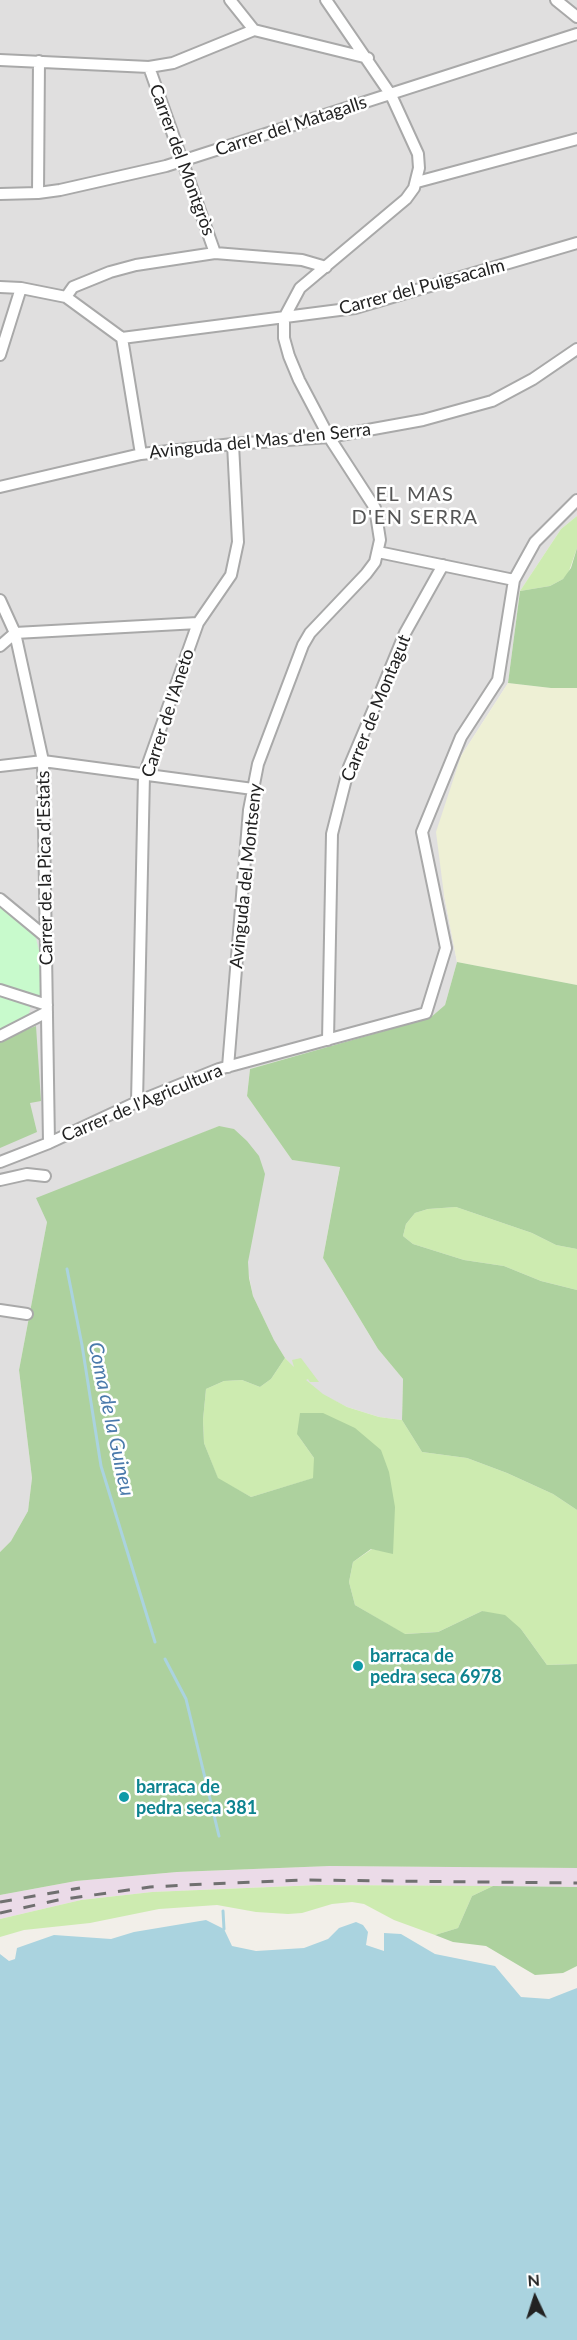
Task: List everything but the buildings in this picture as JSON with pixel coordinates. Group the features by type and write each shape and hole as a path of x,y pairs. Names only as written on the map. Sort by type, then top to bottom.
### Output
{"street":[{"path":"230,0 254,30"},
{"path":"326,0 368,58 391,95 418,154 417,182 406,200 300,288 284,318 284,338 299,380 329,437 375,508 379,527 378,552 514,580 535,542 577,500"},
{"path":"556,0 577,17"},
{"path":"0,60 149,67 173,63 254,30 368,58"},
{"name":"Carrer del Matagalls","path":"0,194 38,194 166,166 577,34"},
{"path":"38,194 39,61"},
{"name":"Carrer del Montgròs","path":"149,67 215,253"},
{"path":"417,182 577,139"},
{"name":"Carrer del Puigsacalm","path":"122,338 355,308 577,243"},
{"path":"66,297 73,287 110,272 136,265 215,253 302,260 326,267"},
{"path":"0,287 21,288 66,297 122,338 141,454"},
{"path":"0,355 21,288"},
{"name":"Avinguda del Mas d'en Serra","path":"0,487 141,454 329,437 423,420 492,401 533,379 577,349"},
{"name":"Carrer de l'Aneto","path":"137,1102 144,775 198,623 231,575 238,542 233,444"},
{"name":"Avinguda del Montseny","path":"228,1067 253,789 265,743 303,645 310,633 366,574 375,562 378,552"},
{"name":"Carrer de Montagut","path":"328,1040 332,834 349,767 405,633 443,565"},
{"name":"Carrer de l'Agricultura","path":"0,1162 49,1143 137,1102 228,1067 426,1013 446,948 422,832 461,737 498,680 514,580"},
{"name":"Carrer de la Pica d'Estats","path":"0,600 15,633 43,761 49,1143"},
{"path":"0,646 15,633 198,623"},
{"path":"0,766 43,761 253,789"},
{"path":"0,899 46,937"},
{"path":"0,990 47,1008"},
{"path":"0,1036 47,1008"},
{"path":"0,1180 27,1174 45,1176"},
{"path":"0,1310 27,1314"}],"shaded area":[{"path":"0,0 577,0 577,516 561,529 520,591 508,683 461,756 444,895 457,962 445,1005 429,1019 250,1069 247,1096 292,1160 340,1166 323,1258 378,1349 403,1379 402,1420 379,1417 347,1407 323,1395 308,1383 285,1358 253,1296 219,1126 193,1137 47,1222 19,1370 32,1478 28,1511 11,1541 0,1552"},
{"path":"330,1866 577,1868 577,1887 318,1885 152,1892 81,1900 0,1919 0,1895 76,1881 177,1872"}],"green space":[{"path":"577,516 577,548 568,574 550,586 520,591 561,529"},
{"path":"577,548 577,688 551,688 508,683 520,591 550,586 563,579 571,568"},
{"path":"508,683 551,688 577,688 577,985 457,962 444,895 436,832 461,756"},
{"path":"0,906 34,931 41,958 43,996 39,999 0,983"},
{"path":"457,962 577,985 577,1249 556,1245 532,1233 456,1207 428,1209 415,1213 406,1224 403,1236 413,1244 464,1260 504,1266 541,1281 577,1290 577,1510 553,1494 467,1458 422,1452 402,1420 403,1379 378,1349 323,1258 340,1167 292,1160 247,1096 250,1069 430,1018 445,1005"},
{"path":"0,996 31,1004 28,1019 0,1029"},
{"path":"36,1026 41,1101 30,1103 37,1132 0,1148 0,1040"},
{"path":"219,1126 234,1129 247,1141 259,1156 265,1174 248,1262 249,1278 253,1296 285,1358 271,1379 260,1387 242,1380 224,1381 206,1389 203,1420 204,1443 218,1478 251,1497 313,1478 314,1458 297,1434 300,1413 323,1413 355,1428 381,1450 389,1472 395,1507 393,1554 371,1549 353,1562 349,1582 355,1605 405,1634 438,1632 482,1611 505,1615 521,1629 547,1665 577,1664 577,1868 330,1866 177,1872 76,1881 0,1895 0,1552 11,1541 28,1511 32,1478 19,1370 47,1222 36,1198"},
{"path":"456,1207 532,1233 556,1245 577,1249 577,1290 541,1281 504,1266 464,1260 413,1244 403,1236 406,1224 415,1213 428,1209"},
{"path":"285,1358 294,1367 292,1360 301,1358 319,1382 306,1380 323,1394 347,1407 379,1417 402,1420 422,1452 467,1458 553,1494 577,1510 577,1664 547,1665 521,1629 482,1611 438,1632 404,1634 355,1605 349,1582 353,1562 372,1549 393,1553 297,1434 314,1458 314,1478 251,1497 218,1479 204,1443 203,1420 206,1389 224,1381 242,1380 260,1387 271,1379"},
{"path":"318,1885 493,1886 472,1896 458,1928 435,1935 394,1920 364,1904 352,1902 288,1914 256,1912 217,1905 159,1909 90,1923 24,1930 0,1937 0,1919 81,1900 152,1892"},
{"path":"493,1886 577,1887 577,1966 563,1973 535,1975 486,1946 453,1942 435,1935 458,1928 472,1896"}],"water":[{"path":"206,1920 224,1929 232,1946 256,1951 304,1948 328,1939 339,1928 356,1922 363,1925 368,1932 366,1945 384,1951 384,1933 401,1934 435,1954 495,1966 521,1997 549,1999 577,1988 577,2340 0,2340 0,1954 9,1961 15,1959 17,1948 54,1935 111,1939 134,1932"}],"waterway":[{"name":"Coma de la Guineu","path":"67,1269 82,1345 101,1466 155,1642"},
{"name":"Coma de la Guineu","path":"165,1659 186,1699 219,1836"},
{"name":"Coma de la Guineu","path":"223,1911 224,1929"}],"railway":[{"path":"0,1913 58,1900 150,1887 205,1884 301,1880 577,1883"},
{"path":"0,1902 80,1888"}],"place":[{"name":"barraca de pedra seca 6978","path":"358,1666"},
{"name":"barraca de pedra seca 381","path":"124,1797"}],"district":[{"name":"EL MAS D'EN SERRA","path":"415,506"}]}
